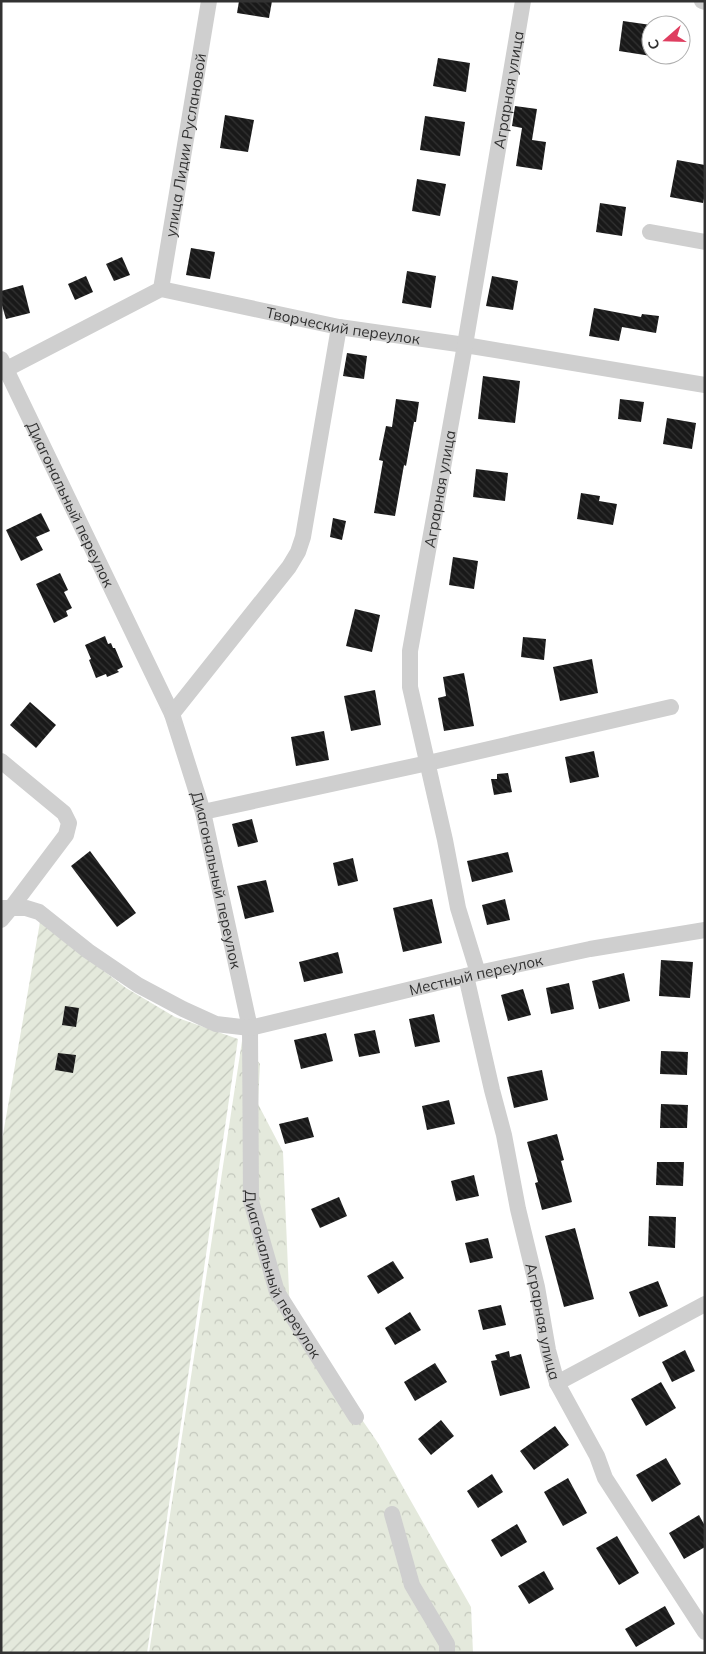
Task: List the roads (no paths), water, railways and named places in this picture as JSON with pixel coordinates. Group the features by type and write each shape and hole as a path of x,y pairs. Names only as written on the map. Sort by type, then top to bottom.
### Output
{"street":[{"name":"улица Лидии Руслановой","path":"161,289 209,1"},
{"name":"Аграрная улица","path":"523,1 465,345 410,651 410,687 428,763 472,975 492,1090 504,1135 518,1209 537,1287 548,1350 557,1383 597,1456 605,1478 705,1632"},
{"path":"650,232 705,242"},
{"name":"Творческий переулок","path":"161,289 339,326 705,385"},
{"path":"3,366 161,289"},
{"path":"172,714 289,567 298,552 303,537 339,326"},
{"name":"Диагональный переулок","path":"3,366 172,714 203,812 250,1028 251,1201 277,1292 356,1417"},
{"path":"203,812 671,707"},
{"path":"1,761 64,813 70,823 66,834 4,912"},
{"path":"4,912 26,908 39,912 88,951 131,980 183,1009 216,1024 250,1028"},
{"name":"Местный переулок","path":"250,1028 590,949 705,930"},
{"path":"557,1383 705,1304"},
{"path":"392,1514 412,1585 447,1644 446,1653"}]}
